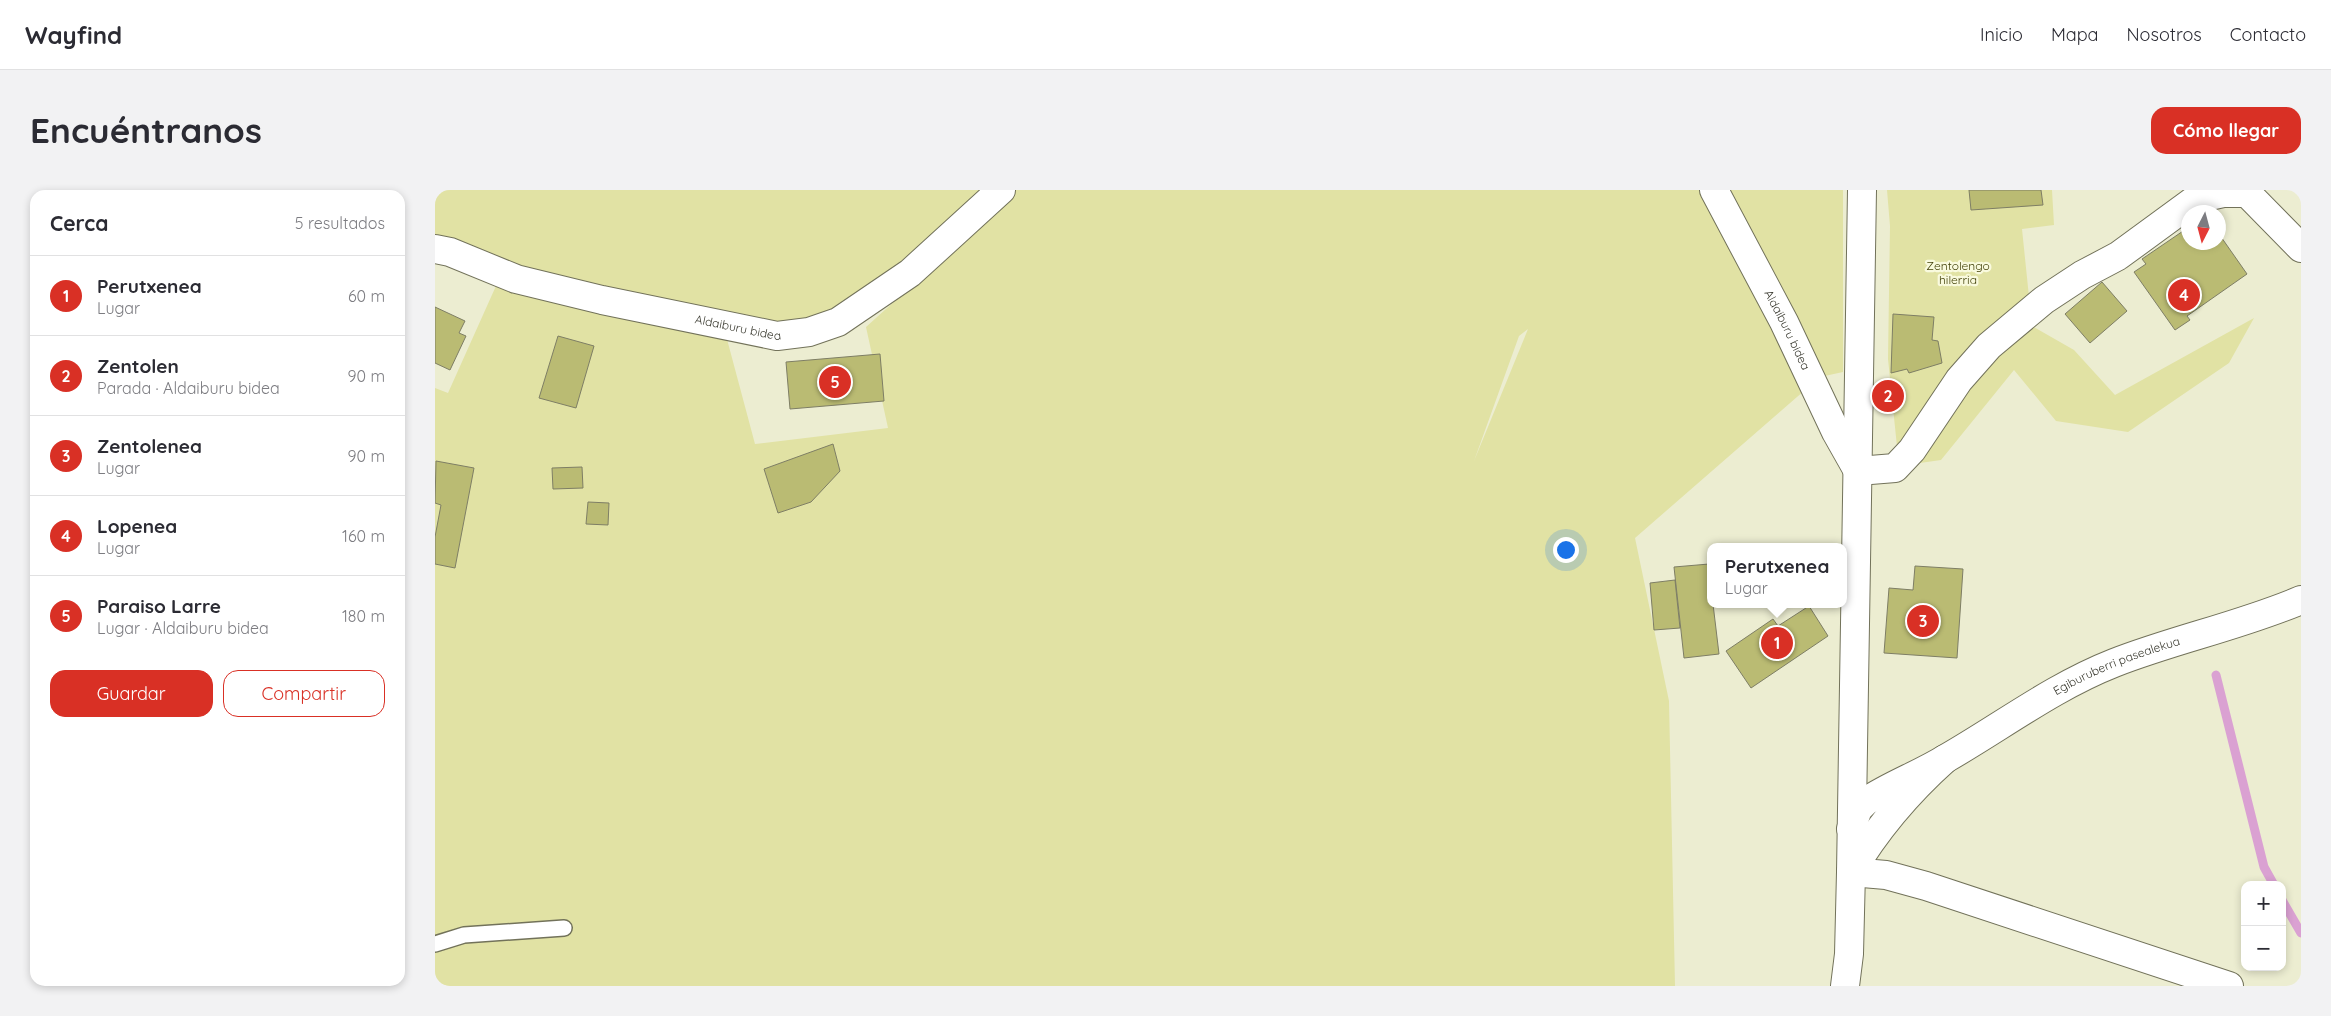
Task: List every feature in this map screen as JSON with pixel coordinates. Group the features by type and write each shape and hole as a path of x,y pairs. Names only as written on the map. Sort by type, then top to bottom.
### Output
{"street":[{"name":"Aldaiburu bidea","path":"435,249 450,252 517,279 603,300 777,336 809,332 838,322 910,273 1001,190"},
{"name":"Aldaiburu bidea","path":"1714,190 1784,322 1836,432 1858,471"},
{"path":"1845,986 1849,954 1851,872 1862,190"},
{"path":"1858,471 1895,468 1912,450 1959,380 1989,346 2045,300 2081,275 2118,256 2196,199 2223,193 2247,193 2301,248"},
{"name":"Egiburuberri pasealekua","path":"1851,829 1858,810 1865,802 1945,760 2040,700 2112,664 2189,636 2241,623 2301,600"},
{"name":"Egiburuberri pasealekua","path":"1851,872 1893,810 1918,783 1945,760"},
{"path":"1851,872 1886,875 1926,886 2229,986"}],"lane":[{"path":"435,944 464,935 565,928"}],"green space":[{"path":"435,190 1843,190 1843,372 1820,377 1635,538 1669,701 1675,986 435,986 435,388 448,393 500,277 435,255","holes":["907,290 866,327 888,428 755,444 724,328 811,344","1528,329 1474,461 1519,336"]},
{"name":"Zentolengo hilerria","path":"1887,190 2052,190 2054,225 2022,229 2032,326 2074,350 2115,395 2254,318 2229,363 2128,432 2056,421 2014,370 1941,460 1899,466 1888,359 1890,226"}],"building":[{"path":"1969,190 2041,190 2043,205 1971,210"},
{"path":"2181,232 2181,250 2226,250 2226,244 2247,274 2187,316 2190,320 2175,330 2134,272 2146,264 2142,259"},
{"path":"2102,282 2127,311 2090,343 2065,314"},
{"path":"435,307 465,321 459,333 466,336 450,370 435,363"},
{"path":"1893,314 1934,317 1932,340 1938,341 1942,363 1909,373 1907,369 1891,373"},
{"path":"558,336 594,346 576,408 539,398"},
{"path":"880,354 884,401 790,409 786,362"},
{"path":"833,444 840,471 811,502 778,513 764,469"},
{"path":"436,461 474,468 455,568 435,564 435,537 441,505 435,503"},
{"path":"582,467 583,488 553,489 552,468"},
{"path":"588,502 609,503 608,525 586,524"},
{"path":"1707,564 1707,608 1713,608 1719,654 1684,658 1674,567"},
{"path":"1915,566 1963,569 1957,658 1884,653 1889,588 1913,590"},
{"path":"1675,580 1680,628 1654,630 1650,583"},
{"path":"1806,608 1810,608 1828,636 1751,688 1726,651 1773,619 1778,626"}],"waterway":[{"path":"2216,675 2264,867 2272,881"},
{"path":"2286,907 2301,933"}],"place":[{"name":"Lopenea","path":"2184,295"},
{"name":"Paraiso Larre","path":"835,382"},
{"name":"Zentolen","path":"1888,396"},
{"name":"Zentolenea","path":"1923,621"},
{"name":"Perutxenea","path":"1777,643"}]}
